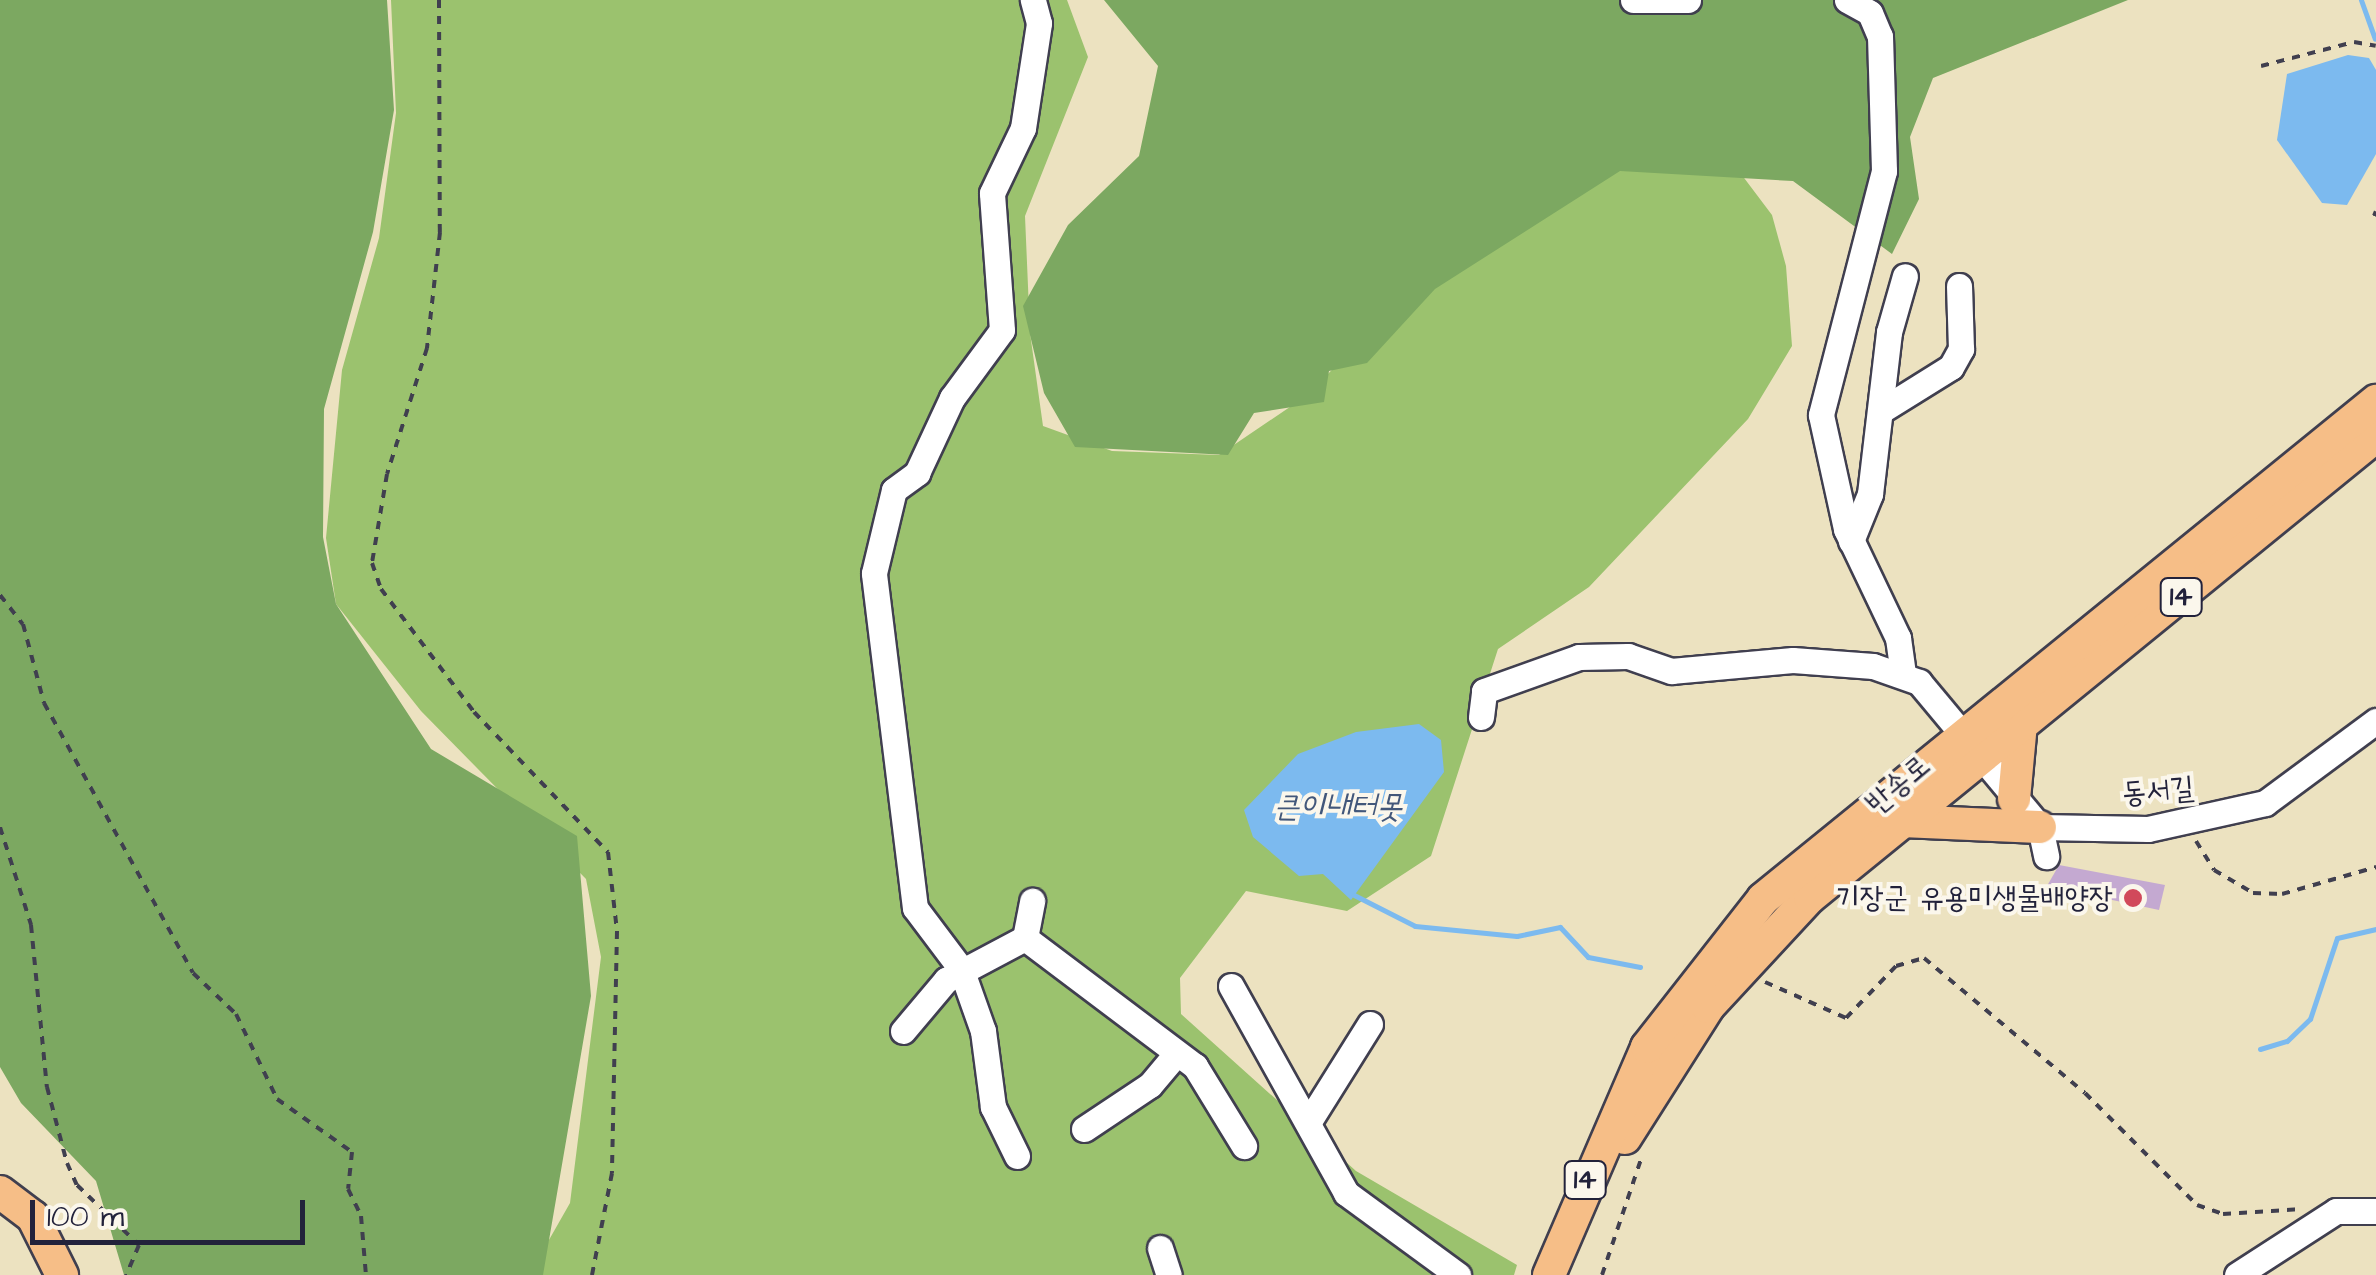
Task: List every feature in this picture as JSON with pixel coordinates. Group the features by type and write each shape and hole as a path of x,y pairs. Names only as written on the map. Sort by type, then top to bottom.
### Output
{"main road":[{"name":"반송로","path":"1555,1274 1602,1185 1708,1007 1900,821 1973,742 2376,401"},
{"name":"반송로","path":"1555,1274 1647,1047 1696,975 1782,880 1894,788 1973,742 2021,723 2376,436"},
{"path":"2014,798 2021,723"},
{"path":"1866,850 1868,830 1906,797 1894,788"},
{"path":"1900,821 2043,841"},
{"path":"0,1192 33,1217 62,1275"}],"street":[{"path":"1018,1156 994,1107 983,1032 961,969 916,908 874,573 894,490 917,472 952,398 1002,330 992,192 1023,128 1040,23 1034,0"},
{"path":"1633,0 1688,0"},
{"path":"1848,0 1870,13 1880,36 1884,170 1821,414 1850,541 1898,638 1903,674"},
{"path":"1850,541 1870,494 1905,276"},
{"path":"1882,410 1951,367 1962,337 1959,286"},
{"path":"1481,717 1484,690 1592,656 1645,658 1671,671 1793,660 1903,674 1973,742 2043,841"},
{"name":"동서길","path":"2043,841 2189,823 2266,802 2376,721"},
{"path":"1025,938 1032,901"},
{"path":"903,1031 961,969 1025,938 1054,951 1210,1082 1244,1146"},
{"path":"1231,986 1311,1118 1346,1194 1458,1275"},
{"path":"1311,1118 1370,1024"},
{"path":"1084,1129 1150,1085 1176,1054"},
{"path":"2237,1275 2336,1211 2376,1211"},
{"path":"1160,1248 1169,1275"}],"path":[{"path":"440,0 440,232 427,348 386,474 372,563 380,590 474,712 608,852 617,931 612,1173 592,1275"},
{"path":"2261,66 2354,42 2376,46"},
{"path":"0,595 23,624 44,702 193,973 236,1014 277,1099 352,1152 348,1189 361,1216 366,1275"},
{"path":"2189,823 2214,870 2253,892 2282,894 2376,866"},
{"path":"0,827 31,925 47,1087 68,1163 77,1185 138,1245 126,1275"},
{"path":"1758,978 1846,1018 1896,966 1924,958 2085,1093 2197,1205 2223,1214 2336,1211"},
{"path":"1602,1275 1647,1142"}],"green space":[{"path":"0,0 387,0 394,110 373,232 324,409 323,537 336,604 431,749 577,836 591,996 543,1275 124,1275 96,1181 21,1103 0,1067"},
{"path":"391,0 1067,0 1088,57 1025,216 1030,333 1043,426 1112,451 1219,455 1309,394 1420,277 1627,149 1714,138 1772,215 1786,266 1792,346 1748,419 1589,587 1498,649 1431,856 1347,911 1246,891 1180,978 1181,1014 1356,1171 1517,1265 1514,1275 529,1275 570,1203 601,957 586,879 421,711 336,604 326,538 342,370 379,238 396,113"},
{"path":"1104,0 2128,0 1933,78 1910,137 1919,199 1892,254 1793,181 1620,171 1435,289 1367,363 1329,371 1324,402 1254,413 1228,455 1075,447 1044,393 1023,306 1068,225 1139,156 1158,66"}],"water":[{"path":"2348,55 2369,58 2376,70 2376,154 2347,205 2322,203 2277,140 2287,74"},
{"name":"큰이내터못","path":"1419,724 1441,740 1444,772 1351,900 1323,874 1299,876 1253,837 1244,810 1298,754 1356,732"}],"building":[{"name":"기장군 유용미생물배양장","path":"2059,865 2165,885 2159,910 2047,886"}],"waterway":[{"path":"2361,0 2375,39"},
{"path":"1354,895 1415,926 1517,936 1560,927 1588,957 1640,967"},
{"path":"2260,1049 2287,1041 2310,1019 2337,938 2376,929"}],"place":[{"name":"기장군 유용미생물배양장","path":"2133,898"}]}
